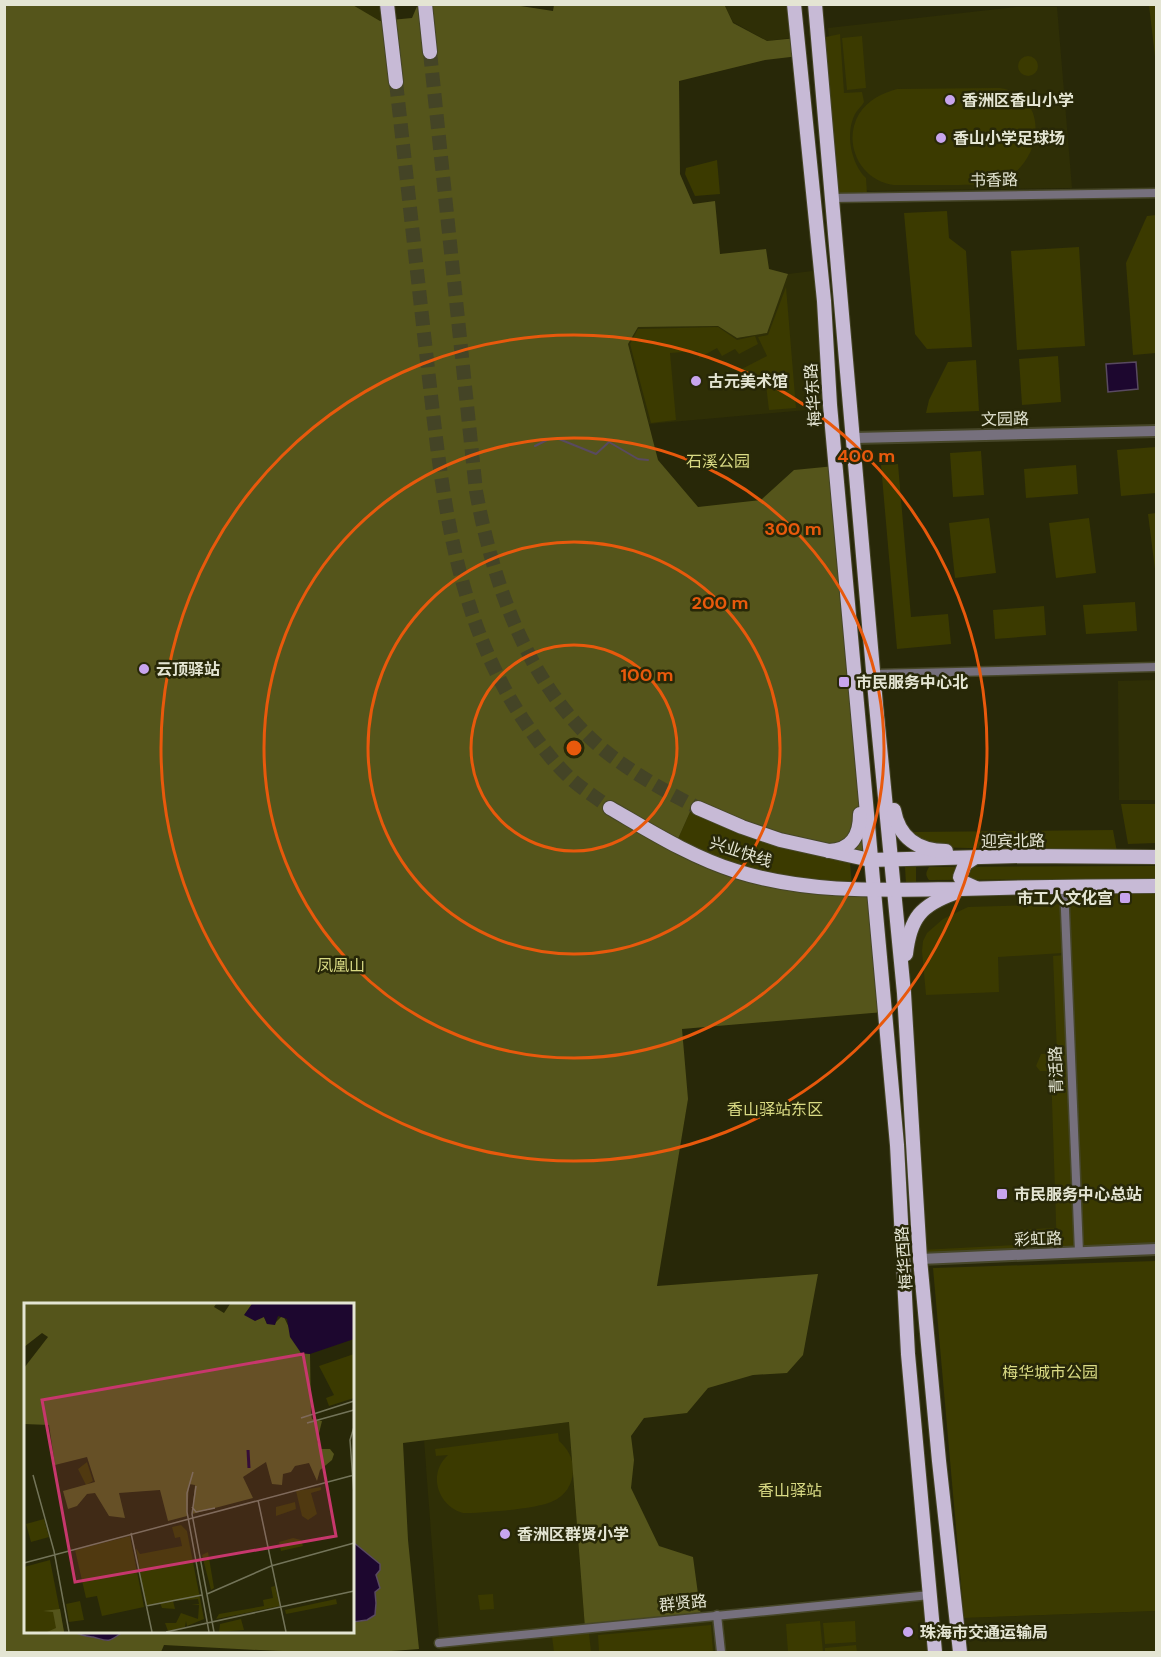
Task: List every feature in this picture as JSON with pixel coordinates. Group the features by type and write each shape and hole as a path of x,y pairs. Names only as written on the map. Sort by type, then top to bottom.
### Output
{"main road":[{"path":"387,4 396,82"},
{"path":"425,4 430,52"},
{"name":"梅华东路","path":"794,4 824,301 830,405 873,891"},
{"path":"815,4 876,705 892,860"},
{"path":"876,705 887,738 896,820 903,834 913,843 925,849 1022,856"},
{"path":"825,852 847,847 856,838 858,831 860,809 854,745 857,713"},
{"name":"兴业快线","path":"610,808 678,846 733,870 770,880 807,886 873,891"},
{"name":"兴业快线","path":"698,808 765,836 825,852 870,860"},
{"name":"迎宾北路","path":"870,860 1022,856 1156,857"},
{"path":"974,858 965,864 960,877 967,885 974,888"},
{"name":"梅华西路","path":"892,860 904,993 920,1259 960,1653"},
{"path":"873,891 1156,886"},
{"path":"904,993 907,947 914,921 923,909 936,900 974,888"},
{"name":"梅华西路","path":"873,891 897,1145 908,1354 935,1653"}],"street":[{"name":"书香路","path":"832,198 1156,193"},
{"name":"文园路","path":"854,438 1156,431"},
{"path":"874,674 1156,668"},
{"name":"青活路","path":"1064,886 1079,1252"},
{"name":"彩虹路","path":"920,1259 1156,1249"},
{"name":"群贤路","path":"439,1648 717,1615 930,1595"},
{"path":"717,1615 721,1653"}],"shaded area":[{"path":"351,5 386,5 388,20 380,21"},
{"path":"724,5 794,5 797,37 767,41 733,22"},
{"name":"香洲区香山小学","path":"1016,7 1057,7 1072,188 871,191 853,187 842,173 828,28"},
{"name":"古元美术馆","path":"820,270 830,408 649,424 628,344 638,327 718,326 738,338 766,333 788,274"},
{"path":"1136,362 1138,389 1108,392 1106,364"},
{"path":"1156,680 1156,800 1119,800 1118,681"},
{"path":"1064,887 1079,1252 920,1259 906,958 914,921 968,889"},
{"name":"香洲区群贤小学","path":"569,1422 585,1628 930,1596 935,1652 440,1652 424,1440"},
{"path":"354,1543 380,1564 380,1570 376,1575 380,1588 375,1592 375,1615 367,1620 354,1622"},
{"path":"1156,1611 1156,1652 970,1652 964,1618"},
{"path":"77,1633 120,1634 107,1640"}],"green space":[{"name":"凤凰山","path":"351,4 380,21 412,18 418,4 514,5 553,11 554,5 724,4 733,23 767,41 797,38 799,56 765,60 679,81 680,174 693,204 715,201 720,254 766,249 769,269 788,274 767,333 737,338 718,326 638,327 628,344 658,460 698,507 761,500 794,470 835,466 870,860 854,858 698,808 690,812 677,841 733,870 873,891 884,1012 682,1029 688,1099 657,1286 818,1274 803,1355 787,1373 753,1375 708,1388 687,1413 644,1418 631,1436 634,1460 631,1488 659,1546 693,1557 701,1616 585,1628 569,1422 403,1443 408,1540 419,1649 323,1652 164,1645 161,1652 5,1652 5,5"},
{"path":"1149,5 1156,5 1156,65"},
{"path":"840,34 844,93 862,92 864,102 852,122 850,139 853,157 866,178 867,194 835,195 821,38"},
{"path":"862,36 866,88 847,90 842,38"},
{"path":"1024,56 1032,56 1038,62 1038,70 1032,76 1024,76 1018,70 1018,62"},
{"path":"1000,88 1017,94 1028,104 1034,117 1036,132 1025,162 1014,174 999,182 979,185 894,185 872,176 857,159 853,137 854,125 863,109 881,95 897,89"},
{"path":"717,160 720,194 695,196 685,174 686,168"},
{"path":"947,211 949,238 966,251 972,347 927,349 915,334 904,213"},
{"path":"1156,215 1156,353 1133,355 1126,263 1147,216"},
{"path":"1079,247 1085,346 1017,350 1011,251"},
{"path":"786,287 796,408 769,410 766,385 724,390 717,376 728,371 730,375 767,356 758,337 768,335"},
{"path":"718,327 737,340 755,336 758,344 739,354 735,349 722,356 717,348 699,358 698,351 670,353 676,420 651,423 630,344 638,329"},
{"path":"1058,356 1061,402 1022,405 1019,359"},
{"path":"976,360 979,411 926,413 929,400 948,362"},
{"path":"1156,447 1156,493 1121,496 1117,450"},
{"path":"981,451 984,495 953,497 950,453"},
{"path":"898,464 911,617 948,614 951,644 897,649 881,465"},
{"path":"1076,465 1078,494 1026,498 1024,469"},
{"path":"1156,513 1156,569 1155,569 1148,514"},
{"path":"989,518 996,573 955,578 949,523"},
{"path":"1089,518 1096,573 1056,578 1049,523"},
{"path":"1135,602 1137,631 1086,634 1083,605"},
{"path":"1044,606 1046,635 995,639 993,610"},
{"path":"1121,804 1156,804 1156,843 1128,844"},
{"path":"690,812 778,846 850,863 852,885 759,870 677,841"},
{"path":"1113,830 1117,852 1023,852 1004,849 931,847 914,840 912,832"},
{"path":"1156,866 1156,879 929,880 926,873 929,867"},
{"path":"905,867 916,867 916,883 906,884"},
{"path":"1064,887 1156,887 1156,1249 1079,1252"},
{"path":"1061,904 1063,953 998,957 999,992 926,995 923,941 927,933 943,919 968,907"},
{"path":"1065,955 1077,1250 1057,1251 1051,1071 1040,1071 1036,1066 1041,1054 1057,1053 1053,956"},
{"path":"1054,1228 1054,1242 1020,1243 1019,1253 922,1258 921,1250 1016,1245 1016,1230"},
{"name":"梅华城市公园","path":"1156,1261 1156,1611 964,1618 933,1268"},
{"path":"558,1433 559,1441 571,1458 573,1470 572,1480 567,1489 556,1500 521,1509 463,1513 447,1504 442,1497 438,1488 438,1471 448,1455 436,1456 435,1449"},
{"path":"493,1594 494,1609 480,1610 478,1595"},
{"path":"820,1621 823,1652 788,1652 786,1624"},
{"path":"855,1621 856,1642 825,1644 823,1623"},
{"path":"711,1625 713,1652 599,1652 598,1635"},
{"path":"589,1633 591,1652 554,1652 552,1636"},
{"path":"856,1645 857,1652 825,1652 825,1648"}],"waterway":[{"path":"535,446 549,439 559,439 596,454 609,442 638,459 648,460"}],"tunnel":[{"path":"430,52 476,491 483,526 504,598 535,666 555,697 578,726 605,751 627,767 698,808"},
{"path":"396,82 437,448 444,495 464,587 479,632 498,676 522,718 563,771 579,786 610,808"}],"place":[{"name":"香洲区香山小学","path":"950,100"},
{"name":"香山小学足球场","path":"941,138"},
{"name":"古元美术馆","path":"696,381"},
{"name":"云顶驿站","path":"144,669"},
{"name":"市民服务中心北","path":"844,682"},
{"name":"市工人文化宫","path":"1125,898"},
{"name":"市民服务中心总站","path":"1002,1194"},
{"name":"香洲区群贤小学","path":"505,1534"},
{"name":"珠海市交通运输局","path":"908,1632"}],"park label":[{"name":"石溪公园","path":"718,461"},
{"name":"香山驿站东区","path":"775,1109"},
{"name":"香山驿站","path":"790,1490"}]}
